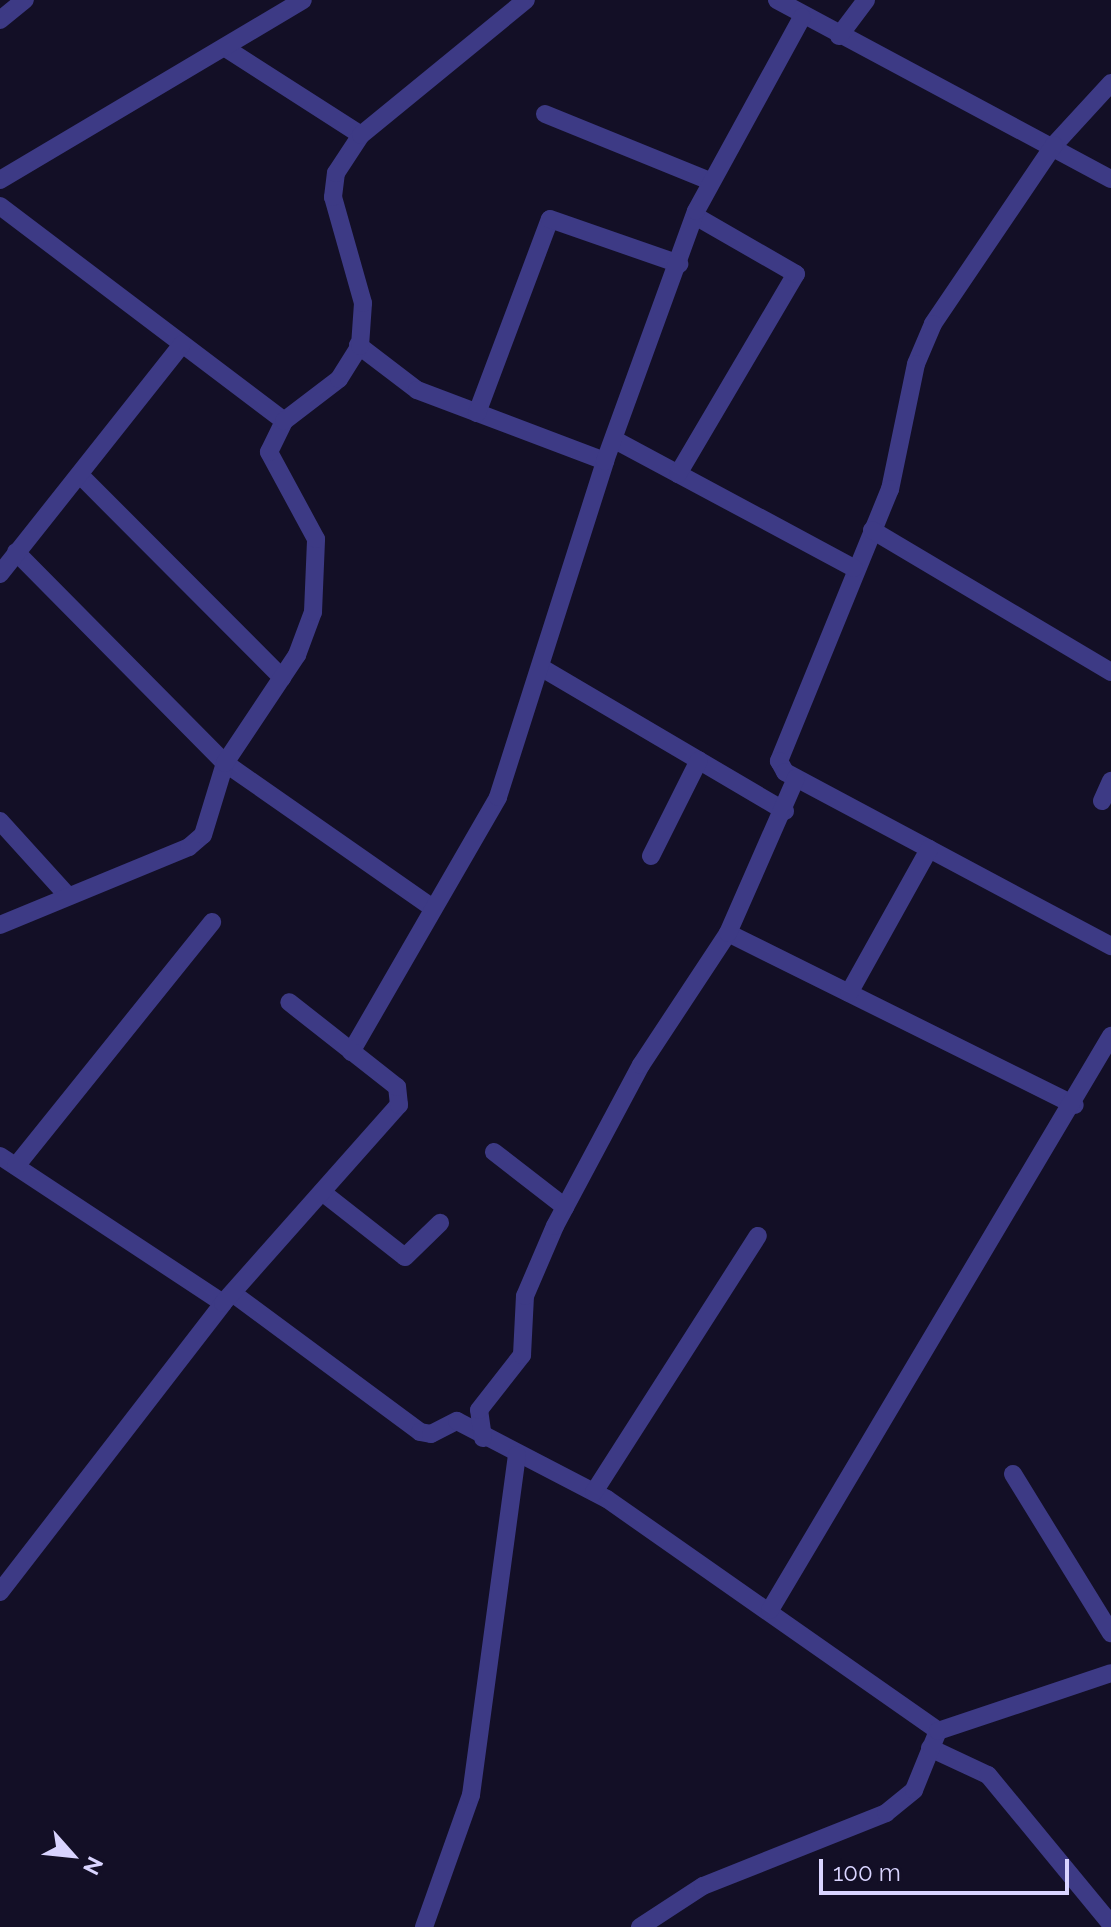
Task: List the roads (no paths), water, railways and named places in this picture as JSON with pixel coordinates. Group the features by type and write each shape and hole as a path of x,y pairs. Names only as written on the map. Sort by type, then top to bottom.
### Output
{"street":[{"path":"0,20 25,0"},
{"path":"0,180 227,49 303,0"},
{"path":"0,925 196,844 225,763 282,678 309,628 319,566 307,513 269,452 284,421 339,379 358,345 363,303 332,185 361,135 526,0"},
{"path":"777,0 802,17 1054,145 1111,179"},
{"path":"839,36 866,0"},
{"path":"351,1052 489,817 542,668 605,461 695,216 710,181 802,17"},
{"path":"227,49 361,135"},
{"path":"1111,83 1054,145 928,334 901,424 894,478 854,568 779,761 796,778 1111,946"},
{"path":"545,114 710,181"},
{"path":"0,206 284,421"},
{"path":"678,474 796,274 695,216"},
{"path":"477,413 550,219 679,264"},
{"path":"0,574 81,476 182,344"},
{"path":"358,345 410,386 605,461"},
{"path":"615,440 854,568"},
{"path":"81,476 282,678"},
{"path":"872,530 1111,672"},
{"path":"16,552 225,763 433,908"},
{"path":"542,668 785,811"},
{"path":"651,856 699,760"},
{"path":"483,1438 479,1410 522,1355 525,1296 565,1207 641,1065 728,933 785,811 796,778"},
{"path":"1102,801 1111,781"},
{"path":"0,821 67,895"},
{"path":"849,993 929,849"},
{"path":"212,922 8,1161 229,1299 420,1432 431,1434 454,1420 483,1438 594,1492 770,1610 934,1740 988,1775 1111,1924"},
{"path":"728,933 1075,1105"},
{"path":"0,1592 229,1299 401,1101 397,1087 289,1002"},
{"path":"770,1610 1075,1105 1111,1036"},
{"path":"494,1152 565,1207"},
{"path":"322,1192 405,1257 440,1223"},
{"path":"594,1492 758,1236"},
{"path":"424,1927 471,1795 517,1455"},
{"path":"1013,1474 1111,1633"},
{"path":"640,1927 703,1886 886,1813 914,1790 934,1740 1111,1673"}]}
